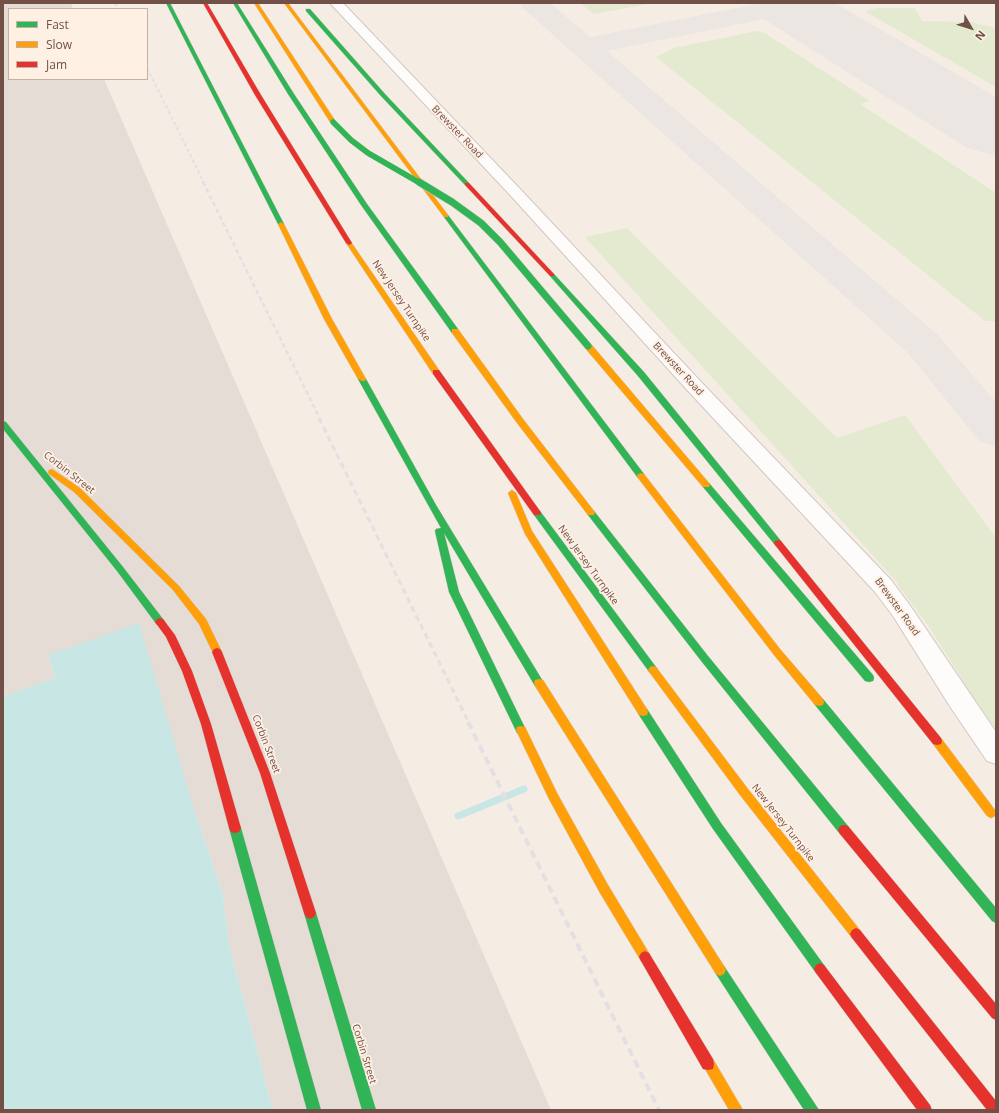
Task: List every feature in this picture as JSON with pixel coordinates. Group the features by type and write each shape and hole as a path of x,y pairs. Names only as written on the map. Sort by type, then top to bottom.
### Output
{"main road":[{"path":"168,3 228,118 328,319 432,506 588,763 691,925 812,1110"},
{"name":"New Jersey Turnpike","path":"205,3 258,95 336,223 408,332 500,462 634,646 744,792 995,1110"},
{"path":"234,3 291,94 364,205 515,415 705,659 891,889 996,1014"},
{"path":"256,3 333,122 363,150 452,202 489,230 876,687"},
{"path":"286,3 697,550 782,658 996,917"},
{"path":"302,3 362,72 506,224 642,374 920,718 993,816"},
{"name":"Corbin Street","path":"3,424 120,569 170,635 187,671 206,724 314,1110"},
{"name":"Corbin Street","path":"28,455 77,490 176,588 203,622 224,666 265,773 318,939 369,1110"},
{"path":"500,462 528,532 703,804 803,947 925,1110"},
{"path":"432,506 454,592 553,796 604,889 736,1110"},
{"path":"933,751 993,816"}],"street":[{"name":"Brewster Road","path":"336,3 516,193 696,388 883,586 901,610 960,701 996,753"}],"shaded area":[{"path":"3,3 71,3 73,8 8,8 8,80 104,80 551,1110 273,1110 229,945 223,895 194,809 48,656 55,678 3,696"}],"green space":[{"path":"580,3 653,3 594,14"},
{"path":"877,8 915,8 922,21 971,22 996,28 996,87 866,12"},
{"path":"757,31 766,34 870,101 860,104 996,193 996,321 985,321 656,57 674,48"},
{"path":"627,228 837,438 905,415 996,538 996,729 973,697 930,628 898,583 585,237"}],"water":[{"path":"139,623 194,809 223,895 229,945 273,1110 3,1110 3,696 55,678 48,655"}],"waterway":[{"path":"458,816 524,789"}],"taxiway":[{"path":"534,3 923,344 996,431"},
{"path":"585,47 804,3"},
{"path":"969,114 996,128"}],"runway":[{"path":"786,3 996,131"}],"railway":[{"path":"115,3 118,8"},
{"path":"148,70 204,183"},
{"path":"203,182 320,419"},
{"path":"319,418 469,723"},
{"path":"468,722 659,1110"}],"traffic: fast":[{"path":"168,3 281,224"},
{"path":"235,3 291,94 364,205 455,331"},
{"path":"308,10 383,95 467,184"},
{"path":"333,122 351,140 368,153 452,202 481,223 500,242 588,346"},
{"path":"446,216 641,476"},
{"path":"552,275 641,374 778,543"},
{"path":"362,379 432,506 539,683"},
{"path":"3,424 120,569 160,622"},
{"path":"706,485 869,678"},
{"path":"537,513 653,670"},
{"path":"591,513 705,659 844,830"},
{"path":"439,531 454,592 521,730"},
{"path":"819,702 996,917"},
{"path":"643,712 717,826 820,969"},
{"path":"235,828 314,1110"},
{"path":"310,913 369,1110"},
{"path":"720,970 812,1110"}],"traffic: slow":[{"path":"256,3 333,122"},
{"path":"286,3 446,216"},
{"path":"281,224 328,319 362,379"},
{"path":"349,243 436,372"},
{"path":"455,331 520,421 591,513"},
{"path":"588,346 706,485"},
{"path":"52,472 77,490 176,588 203,622 217,652"},
{"path":"641,476 777,652 819,702"},
{"path":"512,493 528,532 643,712"},
{"path":"653,670 744,792 856,934"},
{"path":"539,683 720,970"},
{"path":"521,730 553,796 604,889 645,957"},
{"path":"937,741 991,813"},
{"path":"708,1064 736,1110"}],"traffic: jam":[{"path":"205,3 258,95 349,243"},
{"path":"467,184 552,275"},
{"path":"436,372 537,513"},
{"path":"778,543 937,741"},
{"path":"160,622 170,635 187,671 206,724 235,828"},
{"path":"217,652 265,773 310,913"},
{"path":"844,830 996,1014"},
{"path":"856,934 995,1110"},
{"path":"645,957 708,1064"},
{"path":"820,969 925,1110"}]}
